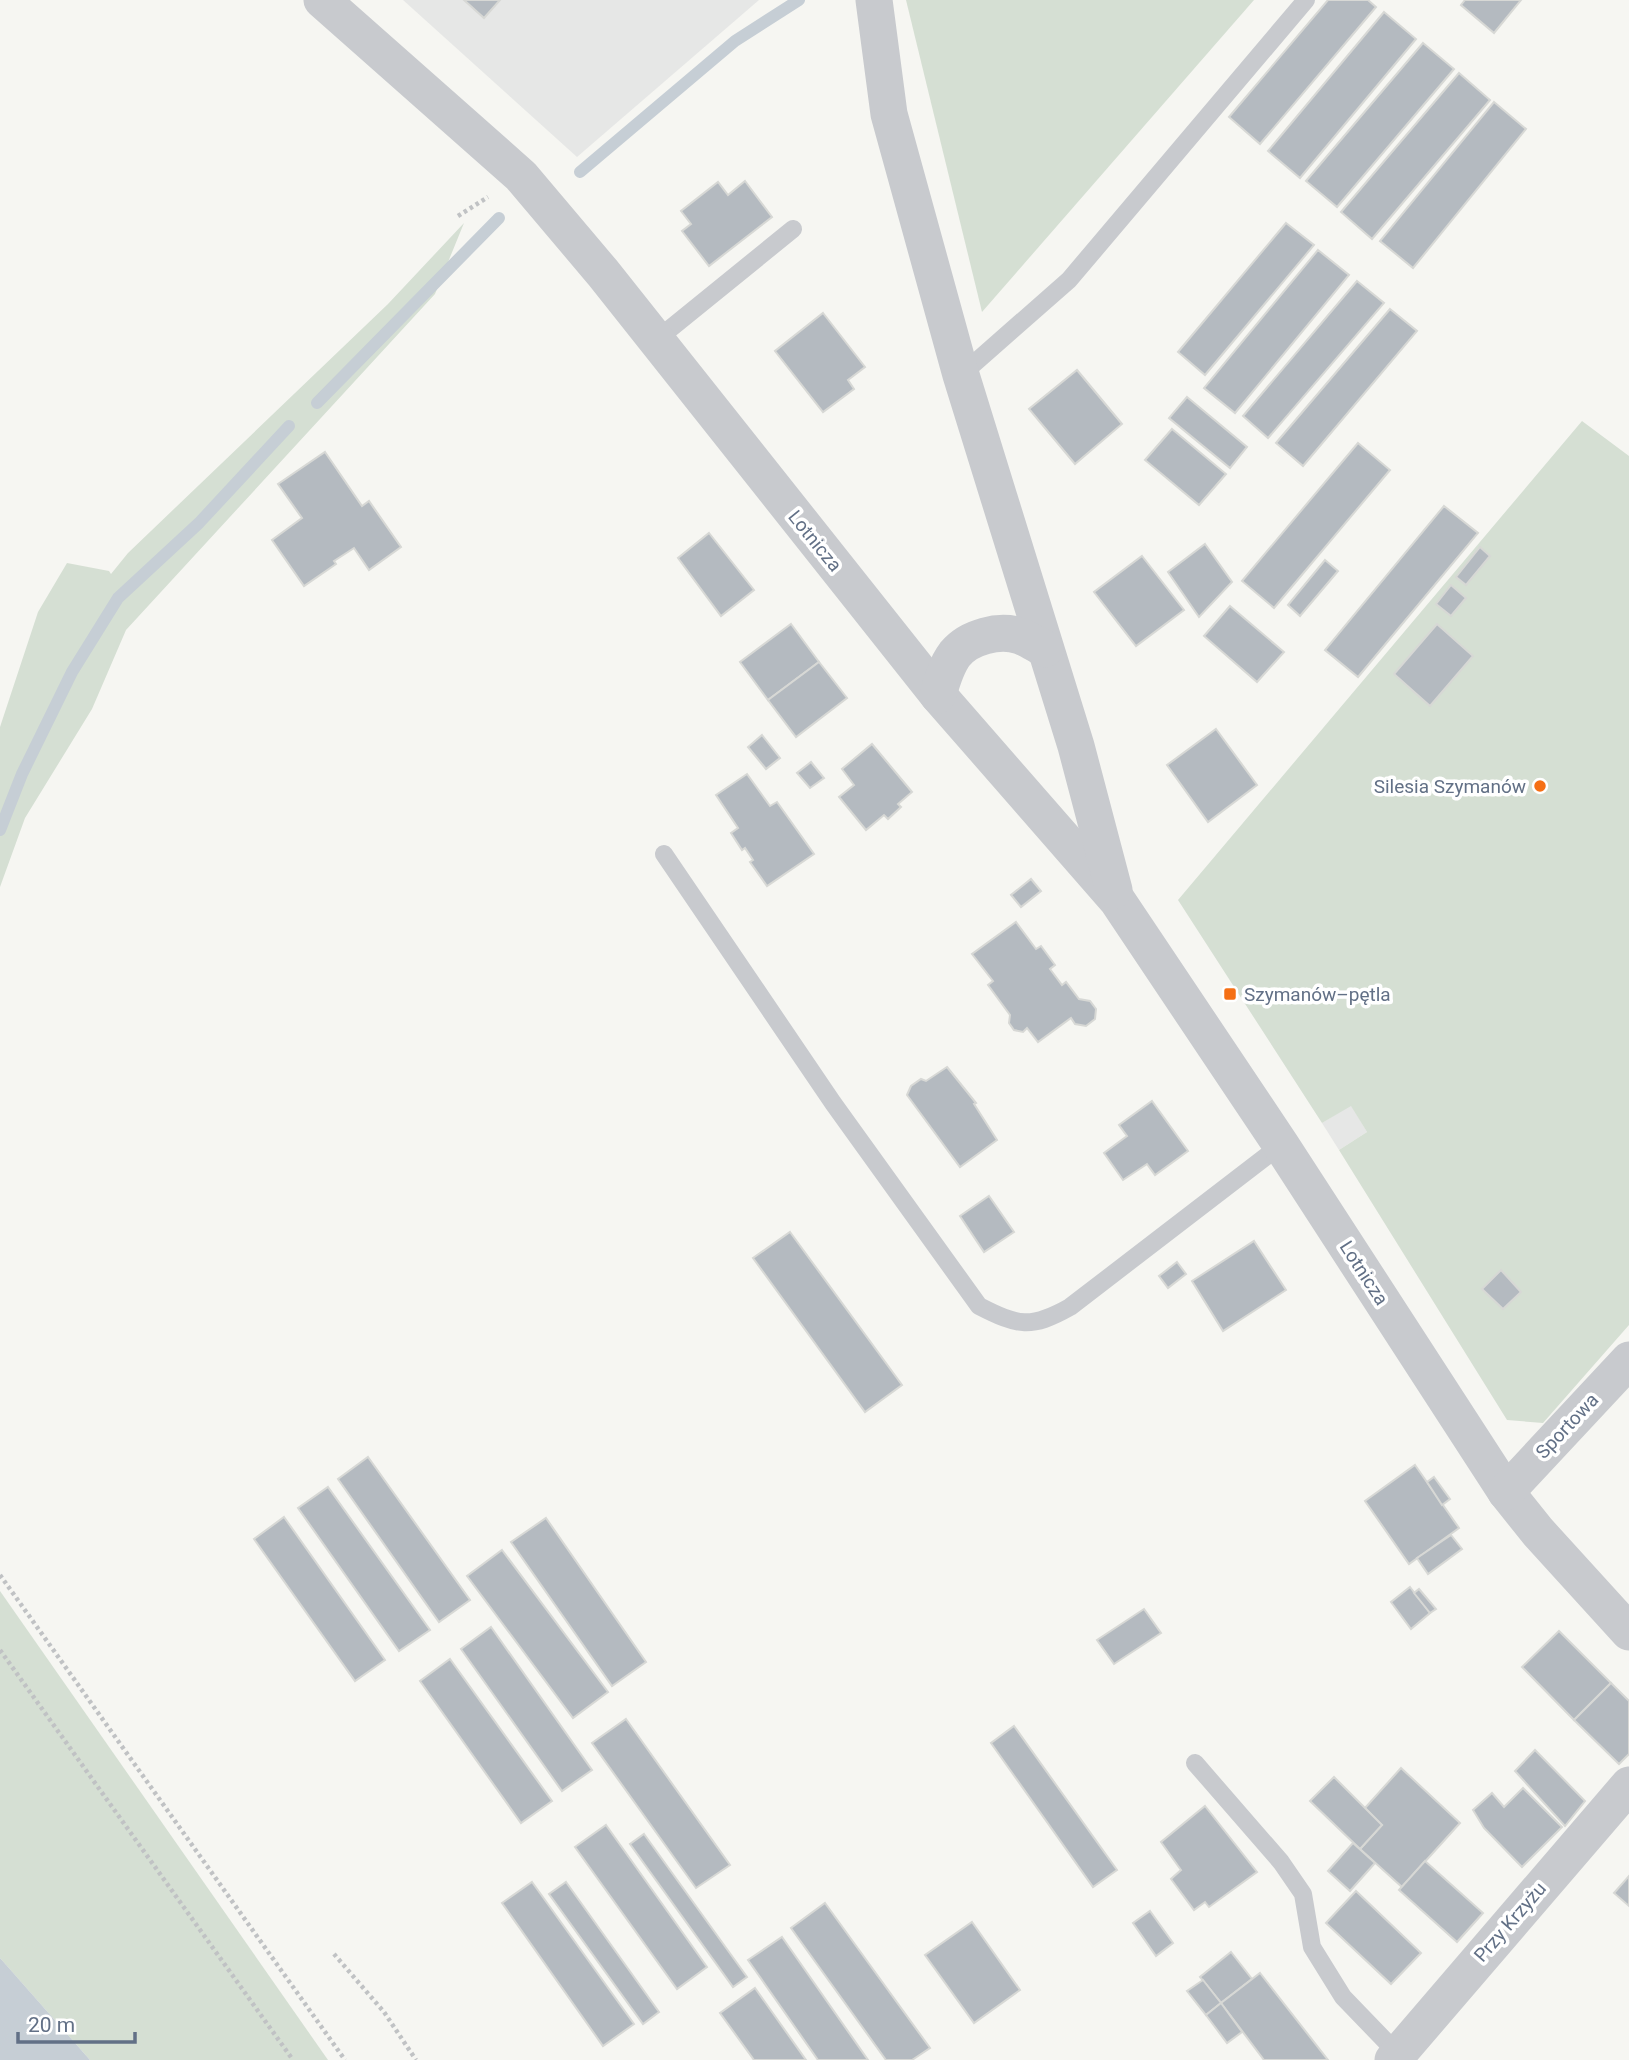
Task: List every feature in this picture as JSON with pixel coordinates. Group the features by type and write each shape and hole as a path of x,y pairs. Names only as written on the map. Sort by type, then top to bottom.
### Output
{"street":[{"name":"Lotnicza","path":"322,0 521,176 603,274 938,695 1117,900 1281,1145 1506,1492 1538,1532 1629,1632"},
{"name":"Lotnicza","path":"874,0 889,114 961,375 1076,746 1117,900"},
{"path":"938,695 946,670 956,653 974,640 995,634 1018,636 1045,649"},
{"name":"Sportowa","path":"1506,1492 1629,1360"},
{"name":"Przy Krzyżu","path":"1396,2057 1629,1785"}],"lane":[{"path":"961,375 1069,280 1306,0"},
{"path":"655,341 793,229"},
{"path":"664,854 833,1103 979,1306 1006,1320 1046,1320 1070,1307 1281,1145"},
{"path":"1195,1763 1281,1862 1303,1894 1312,1947 1343,1997 1396,2057"}],"path":[{"path":"0,1575 345,2060"},
{"path":"0,1650 293,2060"},
{"path":"334,1955 384,2012 416,2060"}],"shaded area":[{"path":"403,0 759,0 577,157"},
{"path":"906,0 1254,0 982,312"},
{"path":"464,223 435,294 126,630 92,709 25,818 0,887 0,727 38,612 67,563 109,571 111,574 128,553 388,304"},
{"path":"1582,421 1629,456 1629,1325 1543,1423 1507,1420 1339,1150 1367,1132 1351,1106 1322,1123 1178,900"},
{"path":"1351,1105 1367,1132 1339,1150 1322,1123"},
{"path":"0,1591 328,2060 90,2060 0,1958"},
{"path":"0,1958 8,1967 90,2060 0,2060"}],"building":[{"path":"464,0 500,0 484,18"},
{"path":"1328,0 1368,0 1376,7 1260,144 1229,117"},
{"path":"1465,0 1521,0 1494,33 1461,5"},
{"path":"1384,12 1416,39 1300,178 1268,151"},
{"path":"1423,43 1454,69 1337,207 1306,181"},
{"path":"1459,73 1490,100 1372,239 1341,212"},
{"path":"1494,102 1526,129 1413,268 1380,241"},
{"path":"745,181 772,217 709,266 682,231 691,224 681,211 718,182 728,195"},
{"path":"1286,223 1314,245 1205,375 1178,352"},
{"path":"1318,250 1349,275 1235,413 1204,388"},
{"path":"1357,281 1384,303 1268,438 1243,416"},
{"path":"1390,309 1417,331 1303,466 1276,443"},
{"path":"823,313 865,367 848,380 854,389 823,412 775,351"},
{"path":"1077,370 1122,424 1075,464 1029,409"},
{"path":"1187,397 1247,447 1230,468 1169,418"},
{"path":"1172,429 1226,474 1199,505 1145,460"},
{"path":"1358,443 1390,470 1274,608 1242,581"},
{"path":"325,452 362,506 369,501 401,547 369,570 354,548 304,586 272,540 302,518 278,484"},
{"path":"1444,506 1478,533 1358,677 1325,650"},
{"path":"709,533 754,590 721,616 678,558"},
{"path":"1205,544 1232,582 1199,617 1168,572"},
{"path":"1480,547 1490,556 1466,585 1456,577"},
{"path":"1142,556 1184,610 1136,646 1094,592"},
{"path":"1325,560 1338,571 1300,616 1288,605"},
{"path":"1451,585 1466,598 1451,616 1436,604"},
{"path":"1230,606 1284,652 1257,682 1204,636"},
{"path":"791,624 819,662 768,700 740,662"},
{"path":"1437,624 1473,656 1430,706 1394,674"},
{"path":"819,662 847,698 796,737 768,700"},
{"path":"1216,729 1257,785 1208,822 1167,765"},
{"path":"762,735 780,758 766,769 748,747"},
{"path":"872,744 912,792 898,804 901,807 888,819 884,815 866,830 839,797 854,785 842,769"},
{"path":"811,762 824,778 810,788 797,773"},
{"path":"747,774 770,806 777,802 814,854 767,886 750,862 753,860 745,848 742,850 731,833 738,828 716,795"},
{"path":"1031,879 1041,891 1021,907 1011,895"},
{"path":"1016,922 1036,949 1041,946 1055,965 1050,969 1062,985 1066,982 1079,999 1090,1001 1096,1009 1095,1019 1086,1026 1075,1024 1071,1018 1038,1042 1027,1028 1023,1032 1014,1030 1009,1023 1010,1015 988,985 993,981 972,954"},
{"path":"947,1067 976,1103 974,1104 997,1140 960,1167 907,1095 911,1086 921,1079 926,1081"},
{"path":"1152,1101 1188,1151 1155,1175 1147,1164 1123,1180 1104,1153 1127,1136 1119,1125"},
{"path":"989,1196 1014,1232 984,1252 960,1216"},
{"path":"790,1232 902,1385 865,1412 753,1258"},
{"path":"1254,1241 1286,1290 1223,1331 1192,1281"},
{"path":"1177,1262 1186,1274 1168,1288 1159,1276"},
{"path":"1501,1270 1521,1292 1503,1309 1482,1289"},
{"path":"368,1457 470,1600 439,1622 338,1479"},
{"path":"1415,1465 1459,1528 1409,1564 1365,1501"},
{"path":"1434,1477 1450,1499 1442,1505 1427,1482"},
{"path":"328,1487 430,1630 399,1651 298,1508"},
{"path":"284,1517 385,1660 355,1681 254,1539"},
{"path":"546,1518 646,1662 612,1686 511,1542"},
{"path":"1451,1535 1462,1549 1428,1574 1417,1558"},
{"path":"502,1550 608,1692 573,1718 467,1576"},
{"path":"1410,1587 1430,1613 1411,1629 1391,1602"},
{"path":"1419,1589 1436,1609 1430,1613 1414,1593"},
{"path":"1144,1609 1161,1633 1114,1664 1097,1640"},
{"path":"491,1627 592,1770 562,1791 461,1649"},
{"path":"1559,1631 1611,1683 1574,1720 1522,1667"},
{"path":"450,1659 552,1801 521,1823 420,1681"},
{"path":"1611,1683 1629,1701 1629,1754 1619,1764 1574,1720"},
{"path":"626,1719 730,1865 696,1888 592,1743"},
{"path":"1014,1726 1117,1870 1093,1887 991,1743"},
{"path":"1535,1750 1585,1801 1565,1826 1515,1771"},
{"path":"1401,1768 1460,1823 1402,1887 1360,1849 1382,1825 1365,1808"},
{"path":"1334,1777 1382,1825 1360,1849 1310,1801"},
{"path":"1523,1788 1562,1827 1522,1867 1484,1828 1473,1810 1492,1793 1504,1807"},
{"path":"1205,1806 1257,1872 1209,1907 1205,1902 1194,1910 1171,1879 1181,1870 1161,1842"},
{"path":"606,1825 707,1967 677,1989 575,1847"},
{"path":"644,1834 747,1977 733,1987 630,1844"},
{"path":"1353,1843 1375,1863 1350,1891 1328,1871"},
{"path":"1425,1861 1483,1913 1457,1942 1399,1890"},
{"path":"1629,1876 1629,1906 1614,1893"},
{"path":"532,1882 634,2024 603,2046 502,1903"},
{"path":"566,1882 659,2012 643,2024 549,1894"},
{"path":"1356,1891 1421,1953 1391,1984 1326,1923"},
{"path":"825,1903 930,2048 912,2060 886,2060 791,1928"},
{"path":"1150,1911 1173,1943 1156,1956 1133,1923"},
{"path":"972,1922 1020,1990 974,2023 925,1955"},
{"path":"782,1937 868,2060 818,2060 748,1960"},
{"path":"1231,1952 1252,1979 1221,2003 1200,1977"},
{"path":"1260,1973 1328,2060 1264,2060 1221,2003"},
{"path":"1203,1980 1221,2003 1206,2015 1187,1991"},
{"path":"755,1988 806,2060 754,2060 720,2013"},
{"path":"1221,2003 1242,2032 1227,2043 1206,2015"}],"waterway":[{"path":"580,172 735,41 799,0"},
{"path":"317,403 499,218"},
{"path":"0,830 22,774 72,672 118,598 199,523 289,426"}],"place":[{"name":"Silesia Szymanów","path":"1540,786"},
{"name":"Szymanów–pętla","path":"1230,994"}]}
